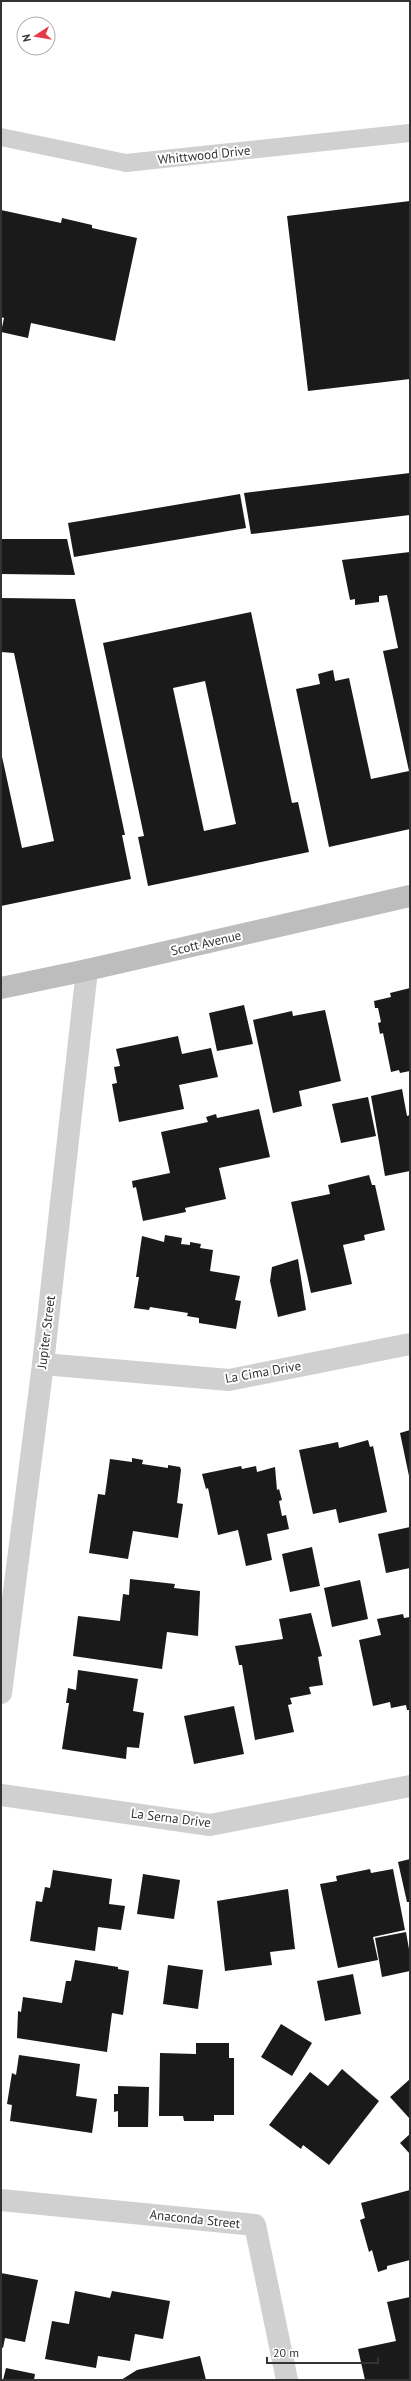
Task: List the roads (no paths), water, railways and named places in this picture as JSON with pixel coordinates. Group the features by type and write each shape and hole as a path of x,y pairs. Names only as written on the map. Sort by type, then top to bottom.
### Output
{"street":[{"name":"Scott Avenue","path":"1,988 87,970 410,896"},
{"name":"Jupiter Street","path":"1,1693 43,1364 87,970"},
{"name":"La Cima Drive","path":"43,1364 229,1380 410,1344"},
{"name":"La Serna Drive","path":"1,1795 210,1825 410,1786"},
{"name":"Anaconda Street","path":"1,2200 255,2225 287,2380"}],"lane":[{"name":"Whittwood Drive","path":"1,137 126,163 410,133"}]}
